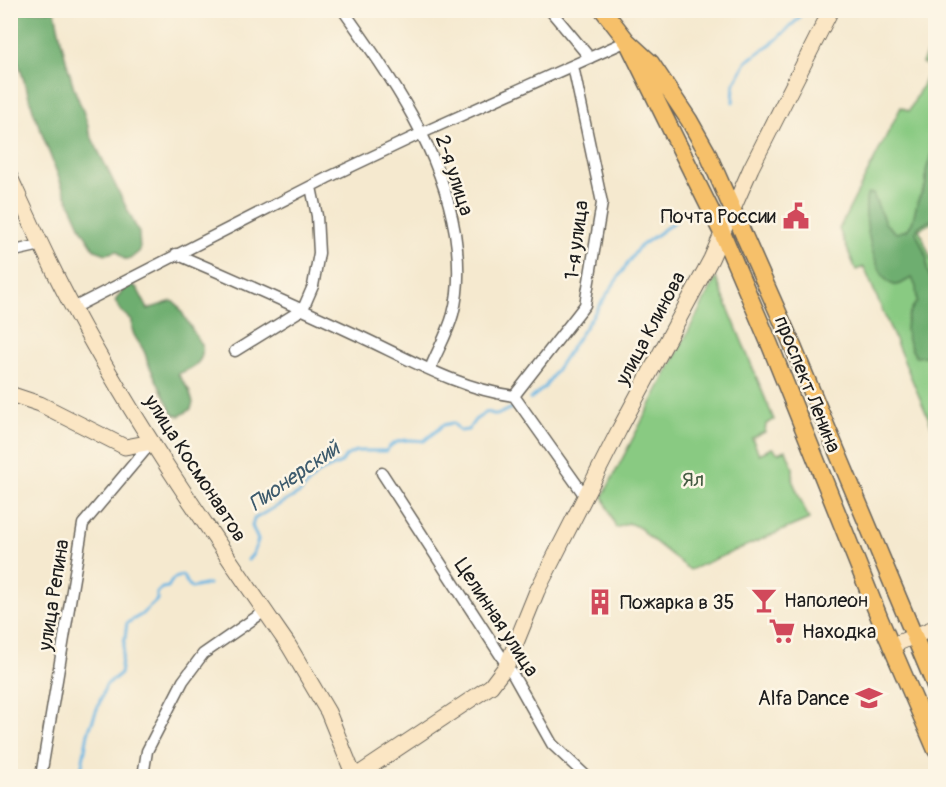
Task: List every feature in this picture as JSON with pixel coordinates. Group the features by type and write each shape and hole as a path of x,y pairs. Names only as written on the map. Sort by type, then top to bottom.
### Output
{"main road":[{"name":"проспект Ленина","path":"603,10 627,40 651,63 689,120 734,210 936,688"},
{"name":"проспект Ленина","path":"627,40 723,235 770,345 891,646 936,750"}],"street":[{"name":"2-я улица","path":"343,10 389,74 422,133 438,167 450,205 459,279 453,315 430,369"},
{"path":"550,10 590,58"},
{"name":"улица Клинова","path":"355,777 491,686 507,665 537,591 723,235 751,168 831,10"},
{"path":"73,308 176,254 422,133 627,40"},
{"name":"1-я улица","path":"514,396 585,305 602,203 573,66"},
{"name":"улица Космонавтов","path":"10,177 73,308 152,442 289,646 328,712 355,777"},
{"path":"235,351 303,309 313,286 319,253 317,216 311,187"},
{"path":"10,252 41,245"},
{"path":"176,254 303,309 430,369 491,393 514,396 585,496"},
{"path":"10,394 40,404 124,447 152,442"},
{"name":"улица Репина","path":"41,777 84,524 152,442"},
{"name":"Целинная улица","path":"382,473 507,665 552,744 586,777"},
{"path":"143,777 147,751 183,681 203,654 265,610"},
{"path":"891,646 936,627"}],"green space":[{"path":"10,11 55,11 68,69 87,120 89,132 139,233 140,251 130,259 124,259 117,251 106,254 95,250 82,230 62,186 34,113 11,39"},
{"path":"935,37 935,221 919,229 935,268 935,434 864,267 856,270 839,229 901,107 909,111 931,68 922,63"},
{"path":"935,148 935,218 919,226 916,232 927,258 927,270 933,283 935,349 926,356 916,357 906,329 909,315 917,301 916,287 912,278 894,285 887,281 880,271 870,244 866,201 868,193 873,194 885,223 896,233 907,230 912,223 918,200 926,184 926,171"},
{"name":"Ял","path":"716,278 774,420 766,424 765,432 752,438 759,454 772,448 778,453 786,450 793,468 793,482 809,519 690,570 644,533 641,528 628,523 616,528 603,496"},
{"path":"131,285 137,288 148,309 172,301 177,304 202,346 199,361 178,374 189,390 193,403 191,409 180,416 175,415 171,410 144,350 135,337 132,321 121,311 115,301 125,287"}],"waterway":[{"name":"Пионерский","path":"733,102 734,84 746,62 776,40 798,19 803,10"},
{"name":"Пионерский","path":"530,399 545,387 638,248 677,220"},
{"name":"Пионерский","path":"248,560 258,540 252,526 254,519 300,493 318,473 341,463 346,456 356,451 386,451 394,443 403,440 424,441 443,425 453,423 460,431 468,430 475,420 487,412 497,415 514,407"},
{"name":"Пионерский","path":"80,776 88,733 106,685 120,674 127,623 141,615 157,600 157,593 162,588 168,587 173,579 182,575 191,588 209,584"}],"place":[{"name":"Почта России","path":"796,216"},
{"name":"Наполеон","path":"764,600"},
{"name":"Пожарка в 35","path":"600,602"},
{"name":"Находка","path":"782,631"},
{"name":"Alfa Dance","path":"869,698"}]}
